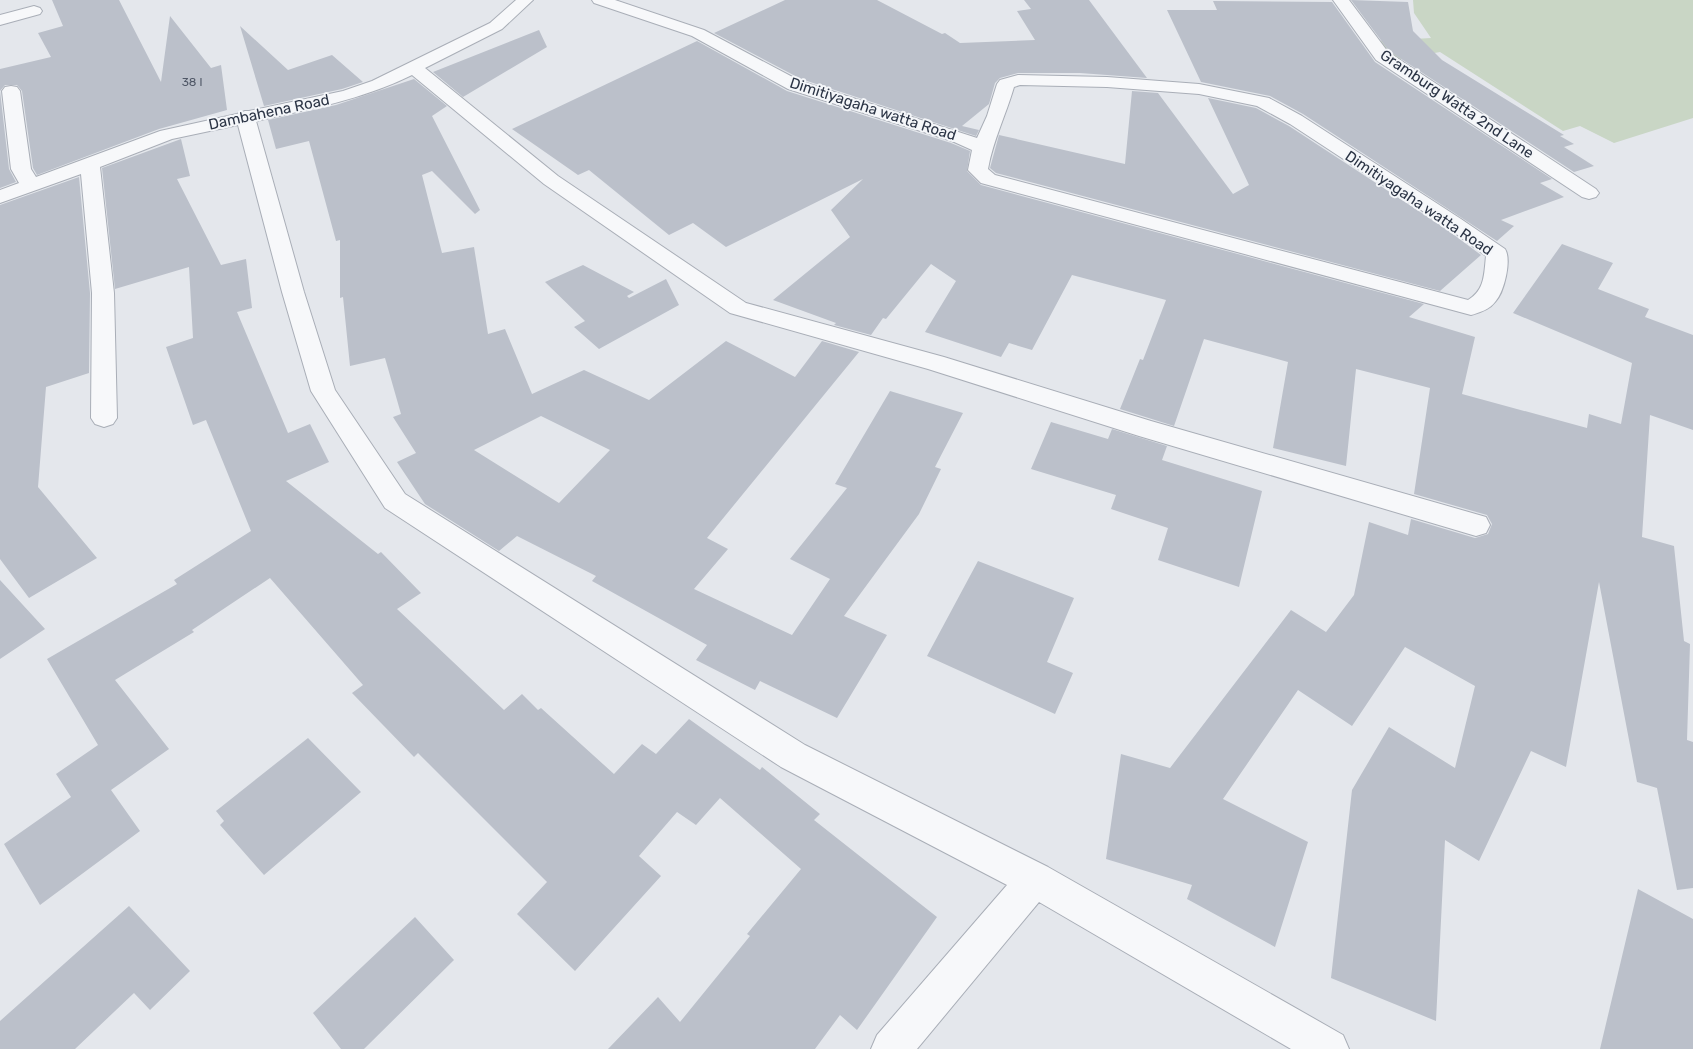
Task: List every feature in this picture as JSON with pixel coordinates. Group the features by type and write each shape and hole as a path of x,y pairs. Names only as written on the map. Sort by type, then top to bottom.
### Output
{"street":[{"name":"Dambahena Road","path":"0,197 167,135 245,116 348,95 378,85 496,26 525,0"},
{"name":"Dimitiyagaha watta Road","path":"600,0 698,32 794,85 959,137 982,147"},
{"name":"Gramburg Watta 2nd Lane","path":"1341,0 1382,56 1589,193"},
{"path":"0,20 34,11"},
{"path":"414,68 551,180 738,308 936,363 1148,429 1476,526"},
{"name":"Dimitiyagaha watta Road","path":"1018,80 1107,82 1199,89 1263,102 1296,120 1454,223 1497,254 1495,277 1487,298 1470,308 988,179 978,170 982,147 996,116 1006,84 1018,80"},
{"path":"11,91 21,169 32,186"},
{"path":"245,116 293,292 323,391 395,501 793,756 1035,880 1329,1049"},
{"path":"90,164 103,293 104,418"},
{"path":"890,1049 1035,880"}],"green space":[{"path":"1413,0 1693,0 1693,118 1614,143 1580,126 1563,131 1440,52 1396,60 1379,41 1431,38 1414,13"}],"building":[{"path":"52,0 119,0 161,82 170,16 211,68 221,65 227,110 159,129 37,175 33,168 22,91 17,85 5,85 0,91 0,69 51,57 38,33 63,26"},
{"path":"785,0 877,0 942,34 945,33 960,43 1035,40 1017,11 1031,9 1024,0 1089,0 1147,78 1080,73 1018,73 1000,78 995,83 989,104 962,126 979,130 976,136 801,79 714,33"},
{"path":"1351,0 1408,2 1413,31 1442,60 1564,135 1560,136 1574,144 1564,147 1594,166 1574,172 1389,51"},
{"path":"1213,1 1332,2 1375,62 1552,179 1540,183 1564,197 1501,220 1514,226 1497,241 1303,114 1270,96 1201,82 1167,10 1217,10"},
{"path":"240,26 288,70 332,55 363,82 342,89 264,106"},
{"path":"539,30 547,47 463,97 433,72"},
{"path":"697,41 787,91 951,143 970,151 967,171 981,185 1424,304 1409,317 1475,337 1462,394 1587,428 1589,414 1621,424 1632,363 1513,313 1562,244 1613,263 1598,289 1649,309 1645,317 1693,335 1693,430 1650,415 1642,537 1674,546 1684,641 1690,644 1687,740 1693,742 1693,888 1677,890 1657,788 1637,782 1599,582 1566,767 1531,751 1479,861 1445,840 1436,1021 1331,978 1352,790 1389,727 1455,768 1475,686 1405,647 1352,726 1298,690 1223,799 1308,842 1275,947 1187,899 1192,885 1106,859 1121,754 1170,768 1291,610 1326,632 1354,595 1369,522 1408,535 1411,519 1475,538 1488,534 1492,524 1487,515 1414,494 1430,388 1356,369 1346,466 1273,448 1288,362 1204,339 1174,426 1120,409 1140,359 1143,360 1166,300 1072,275 1032,350 1009,343 1001,357 925,332 956,281 931,264 886,319 883,318 871,335 834,325 836,323 773,300 850,237 831,210 863,179 726,247 693,223 669,235 589,170 578,175 512,129"},
{"path":"414,79 447,106 432,116 480,210 475,214 432,171 422,175 442,253 474,247 488,334 505,329 532,394 584,370 649,400 726,341 795,377 822,341 859,352 707,538 728,549 694,589 792,635 830,579 790,559 847,488 835,484 890,391 963,413 935,467 941,469 919,514 844,616 887,635 837,718 760,681 755,690 696,660 707,645 592,581 596,576 517,536 499,551 425,504 397,462 416,453 393,417 401,414 385,358 350,366 343,297 340,298 340,240 336,241 309,141 276,149 268,120 336,105","holes":["541,416 610,450 559,503 474,450"]},
{"path":"0,91 9,169 16,182 0,188"},
{"path":"1132,91 1158,93 1233,194 1249,185 1208,98 1256,108 1289,126 1446,229 1481,255 1440,291 996,173 990,168 999,135 1125,164"},
{"path":"181,139 190,176 177,179 221,265 246,259 252,308 237,312 288,433 310,424 329,462 286,481 378,554 381,552 421,593 397,609 504,710 522,694 538,710 541,708 614,774 642,744 656,754 689,719 760,770 762,767 820,814 814,820 937,917 857,1030 840,1015 815,1049 608,1049 658,997 680,1022 750,936 747,934 801,869 720,798 696,825 677,812 639,856 661,876 575,971 517,914 547,882 418,753 414,757 352,693 363,685 270,578 192,630 194,632 115,680 169,749 111,790 140,831 40,905 4,844 71,797 56,774 98,745 47,659 177,584 174,580 251,531 206,420 193,425 166,347 193,338 189,267 115,289 102,168"},
{"path":"79,177 90,293 89,373 46,387 38,487 97,558 29,598 0,559 0,205"},
{"path":"583,265 634,292 627,296 629,298 666,279 679,305 599,349 574,327 585,321 545,282"},
{"path":"1051,422 1108,439 1112,429 1167,446 1162,460 1262,491 1239,587 1158,560 1168,528 1111,509 1116,495 1031,469"},
{"path":"978,561 1074,598 1047,662 1073,673 1055,714 927,656"},
{"path":"0,580 45,629 0,659"},
{"path":"308,738 361,792 264,875 220,825 224,821 216,811"},
{"path":"1638,889 1693,919 1693,1049 1600,1049"},
{"path":"129,906 190,971 150,1010 134,993 75,1049 0,1049 0,1021"},
{"path":"415,917 454,960 364,1049 341,1049 313,1013"}]}
